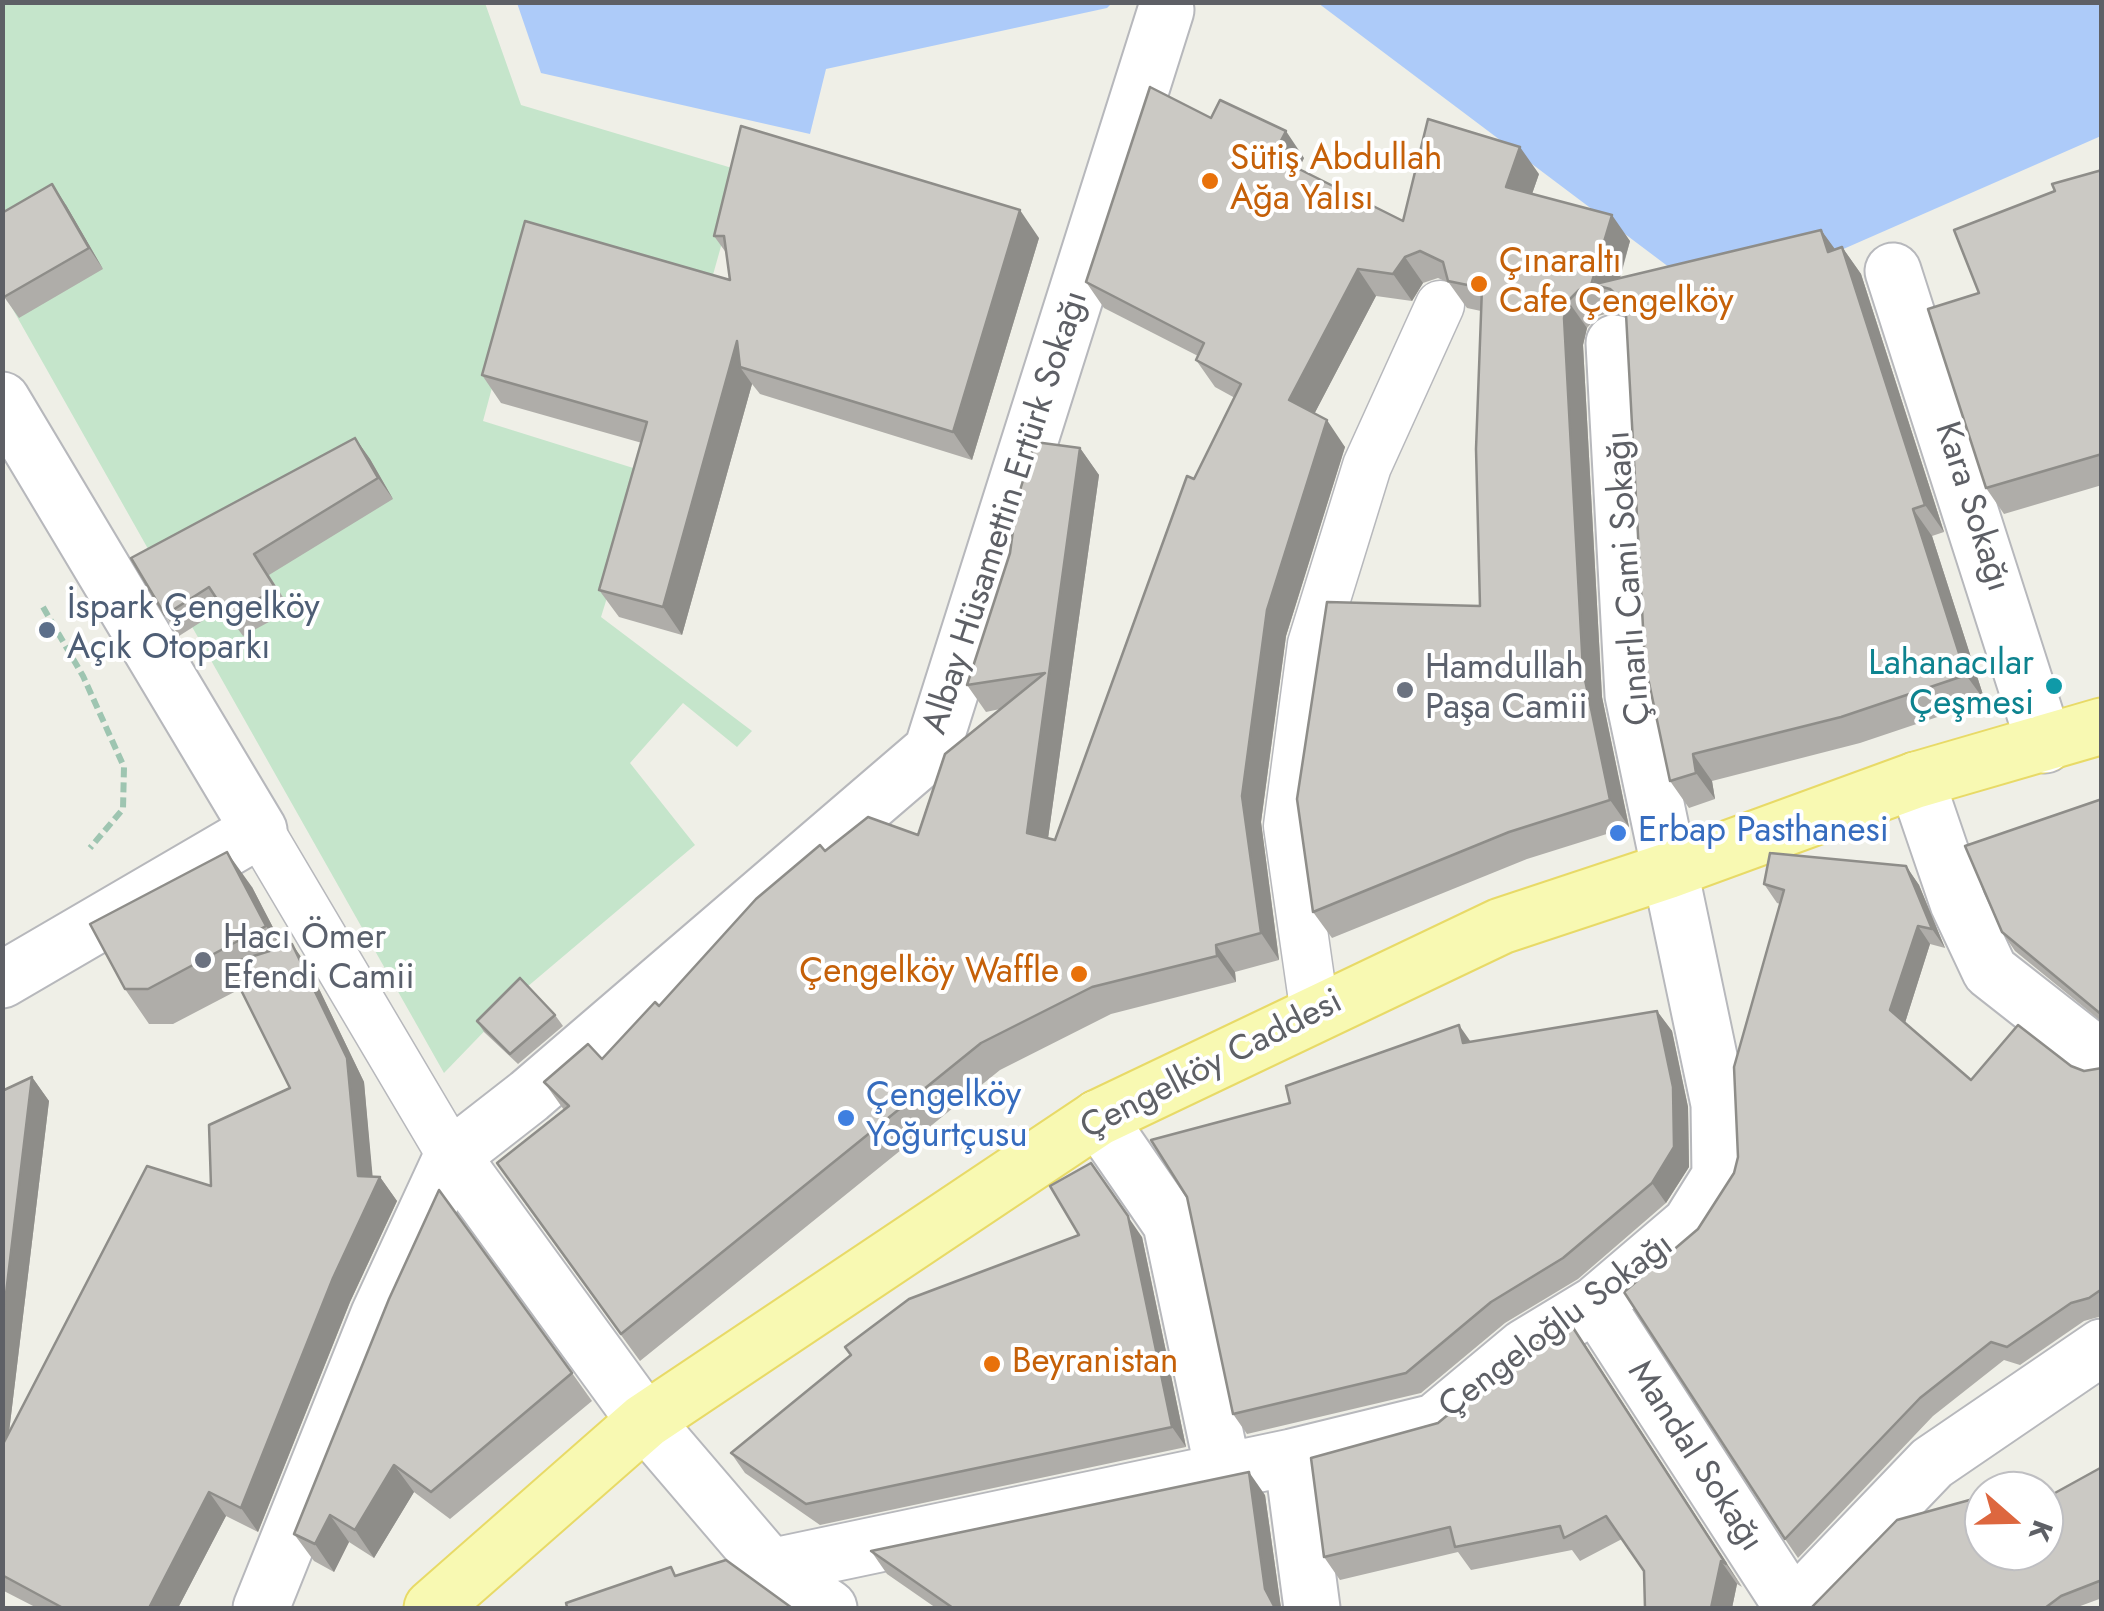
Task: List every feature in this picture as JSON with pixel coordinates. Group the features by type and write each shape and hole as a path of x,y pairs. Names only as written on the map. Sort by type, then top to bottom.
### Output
{"main road":[{"name":"Çengelköy Caddesi","path":"432,1608 645,1421 1098,1118 1501,926 1668,872 1916,780 2102,726"}],"street":[{"name":"Albay Hüsamettin Ertürk Sokağı","path":"261,1608 379,1314 452,1156 529,1096 932,750 1166,10"},
{"name":"Kara Sokağı","path":"1892,270 2046,745"},
{"path":"1314,1014 1288,826 1312,644 1367,466 1440,305"},
{"name":"Çınarlı Cami Sokağı","path":"1614,343 1632,695 1668,872"},
{"path":"2,400 452,1156 645,1421 770,1568 829,1608"},
{"path":"1916,780 1958,903 1990,971 2102,1060"},
{"path":"2,980 259,830"},
{"name":"Çengeloğlu Sokağı","path":"770,1568 1292,1457 1435,1422 1525,1347 1596,1304 1690,1224 1720,1176 1719,1104 1713,1061 1668,872"},
{"path":"1098,1118 1171,1224 1223,1470"},
{"name":"Mandal Sokağı","path":"1596,1304 1793,1608"},
{"path":"1793,1608 1932,1463 2102,1348"},
{"path":"1292,1457 1312,1608"}],"path":[{"path":"38,598 83,676 124,767 123,809 80,858"}],"green space":[{"path":"2,3 485,3 521,105 742,171 711,282 533,236 483,421 646,472 601,617 752,731 737,747 683,703 630,763 695,845 527,987 444,1073 3,292"}],"water":[{"path":"517,2 1112,3 1107,8 826,69 810,134 541,73"},
{"path":"1318,3 2101,3 2101,136 1718,304"}],"building":[{"path":"1150,87 1211,118 1220,100 1286,131 1273,156 1403,221 1428,119 1520,147 1506,187 1612,215 1591,285 1821,230 1828,252 1842,247 1925,505 1913,509 1966,675 1841,717 1693,754 1696,773 1670,781 1645,664 1626,314 1621,299 1610,289 1595,285 1579,290 1568,301 1564,318 1583,670 1610,800 1509,832 1313,912 1297,799 1327,602 1480,606 1476,449 1482,288 1448,281 1443,262 1420,251 1405,257 1393,274 1358,269 1289,400 1327,420 1267,610 1242,796 1261,933 1216,945 1217,956 1092,987 981,1043 621,1334 497,1163 569,1106 544,1082 588,1044 602,1059 655,1002 659,1006 756,899 820,845 825,851 868,817 918,835 945,754 1045,673 967,685 1010,553 1017,500 1035,442 1080,448 1027,833 1055,840 1187,476 1194,479 1241,384 1196,360 1204,343 1086,282"},
{"path":"741,126 1020,210 953,432 740,367 737,341 663,607 599,590 647,422 482,375 525,221 730,280 724,236 714,236"},
{"path":"2102,170 2102,454 1986,488 1928,309 1979,293 1954,230 2055,191 2052,184"},
{"path":"52,184 89,248 4,297 2,213"},
{"path":"355,438 378,478 254,554 276,589 228,616 209,587 165,615 131,558"},
{"path":"2102,799 2102,1015 2002,932 1965,846"},
{"path":"227,852 266,926 148,989 125,989 90,924"},
{"path":"1770,853 1906,866 1932,929 1918,926 1890,1010 1971,1080 2018,1025 2071,1066 2084,1071 2102,1068 2102,1289 2071,1303 2007,1347 1991,1342 1920,1398 1785,1539 1624,1292 1698,1229 1734,1173 1738,1157 1734,1067 1784,890 1764,884"},
{"path":"292,944 347,1058 358,1176 380,1177 333,1278 241,1508 209,1492 149,1608 63,1608 2,1575 2,1446 147,1166 211,1186 209,1125 290,1088 228,964"},
{"path":"520,978 555,1015 510,1054 477,1021"},
{"path":"1657,1011 1673,1087 1674,1147 1652,1183 1563,1258 1491,1302 1406,1373 1233,1414 1187,1197 1151,1140 1290,1103 1286,1086 1459,1025 1463,1043"},
{"path":"32,1077 2,1327 2,1091"},
{"path":"1091,1163 1128,1216 1172,1427 806,1504 731,1453 851,1355 845,1347 909,1299 1079,1235 1050,1186"},
{"path":"439,1190 572,1373 431,1492 394,1465 355,1530 330,1515 315,1544 294,1534 389,1299"},
{"path":"1570,1323 1726,1564 1721,1561 1711,1608 1645,1608 1644,1571 1606,1516 1564,1538 1560,1526 1455,1547 1450,1527 1324,1557 1311,1458 1438,1423 1527,1349"},
{"path":"2102,1467 2102,1580 2061,1596 2045,1608 1811,1608 1897,1520 1964,1502 1964,1571 2064,1571 2064,1488"},
{"path":"1249,1472 1265,1589 1275,1608 953,1608 871,1551"},
{"path":"726,1560 792,1608 562,1608 567,1607 566,1603 671,1567 675,1576"}],"place":[{"name":"Sütiş Abdullah Ağa Yalısı","path":"1210,181"},
{"name":"Çınaraltı Cafe Çengelköy","path":"1479,284"},
{"name":"İspark Çengelköy Açık Otoparkı","path":"47,630"},
{"name":"Lahanacılar Çeşmesi","path":"2054,686"},
{"name":"Hamdullah Paşa Camii","path":"1405,690"},
{"name":"Erbap Pasthanesi","path":"1618,833"},
{"name":"Hacı Ömer Efendi Camii","path":"203,960"},
{"name":"Çengelköy Waffle","path":"1079,974"},
{"name":"Çengelköy Yoğurtçusu","path":"846,1118"},
{"name":"Beyranistan","path":"992,1364"}]}
